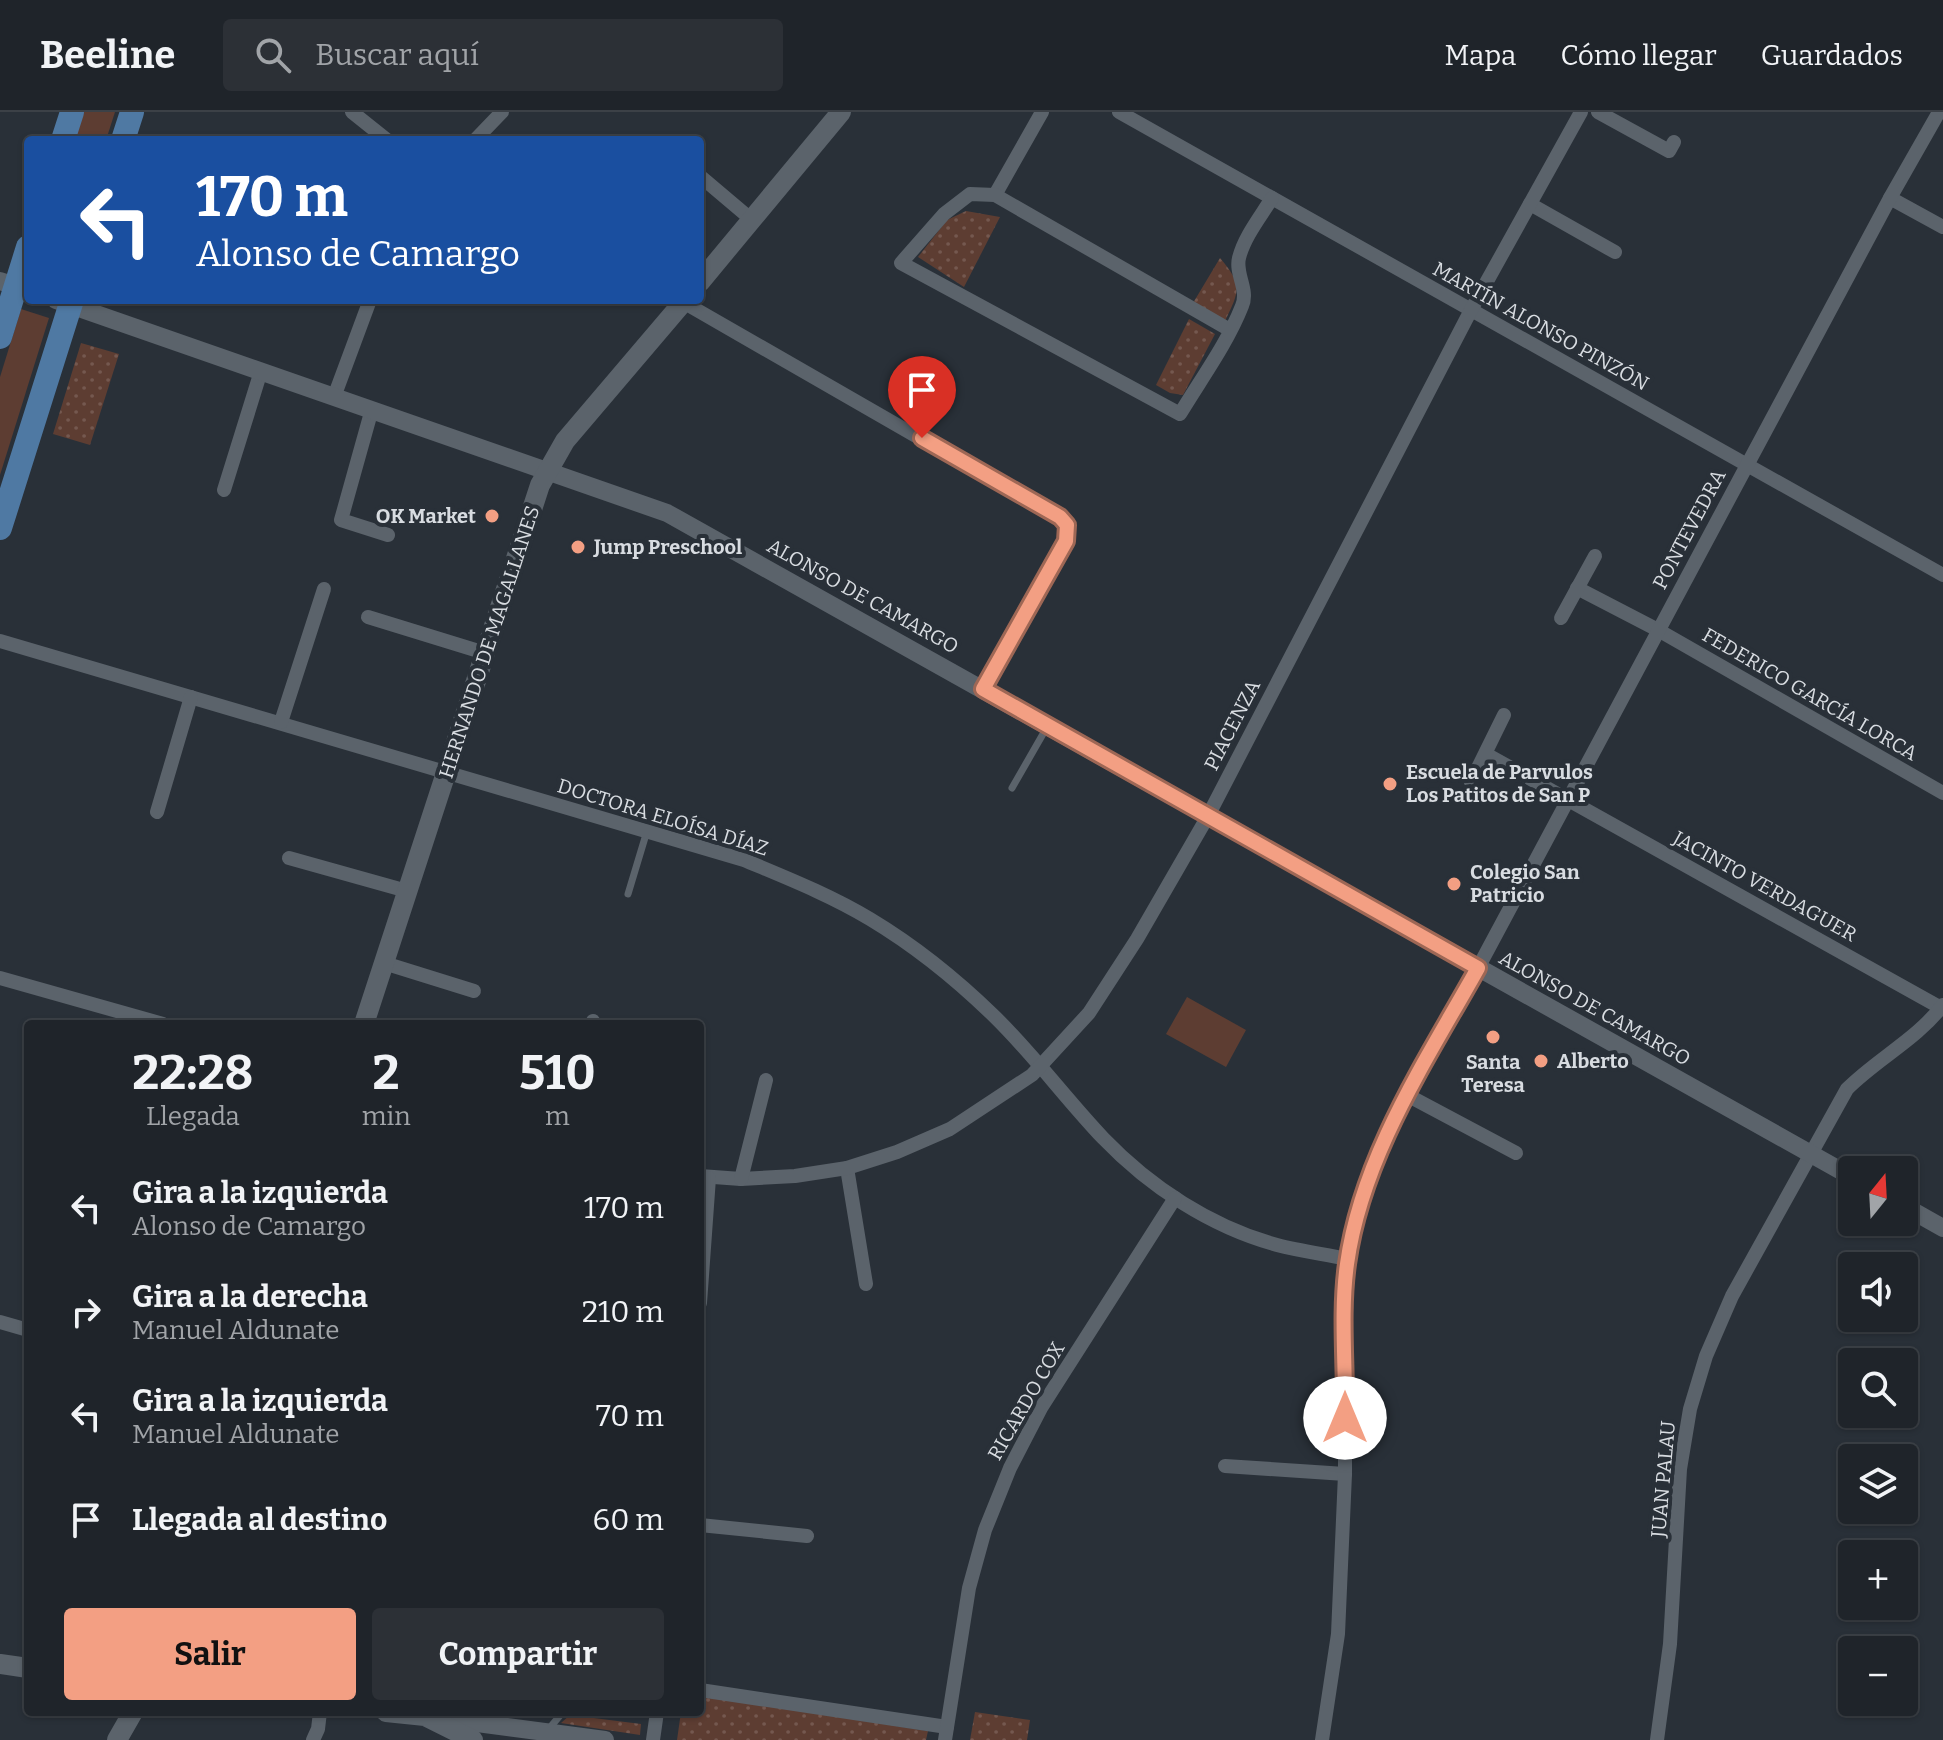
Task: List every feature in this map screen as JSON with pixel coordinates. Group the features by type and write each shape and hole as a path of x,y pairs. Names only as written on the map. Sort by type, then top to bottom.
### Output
{"main road":[{"path":"124,136 132,112"},
{"path":"704,277 839,113"},
{"path":"0,337 24,259"},
{"path":"0,528 65,304"},
{"name":"HERNANDO DE MAGALLANES","path":"365,1020 540,485 565,441 681,304"},
{"path":"0,1664 24,1667"},
{"path":"117,1740 131,1716"},
{"path":"425,1716 473,1740"}],"street":[{"path":"352,112 382,136"},
{"path":"479,136 502,112"},
{"path":"995,195 1042,112"},
{"name":"MARTÍN ALONSO PINZÓN","path":"1119,112 1941,570"},
{"name":"PIACENZA","path":"704,1177 741,1179 795,1176 847,1168 897,1152 950,1129 995,1101 1040,1068 1071,1035 1103,994 1208,816 1471,310 1581,112"},
{"path":"1598,112 1669,151 1674,142"},
{"name":"PONTEVEDRA","path":"1322,1740 1338,1634 1345,1474 1345,1277 1368,1184 1407,1095 1939,112"},
{"path":"704,179 752,220"},
{"path":"1230,330 995,195 970,194 944,214 901,263 1180,414 1230,330 1244,303 1238,260 1249,234 1272,198"},
{"path":"1890,198 1943,227"},
{"path":"1530,204 1615,252"},
{"name":"ALONSO DE CAMARGO","path":"72,304 667,513 1838,1169"},
{"path":"334,397 369,304"},
{"path":"689,304 1064,521 1068,531 1066,541 983,689"},
{"path":"224,490 261,371"},
{"path":"372,409 341,520 388,535"},
{"path":"1561,618 1595,556"},
{"name":"FEDERICO GARCÍA LORCA","path":"1577,588 1658,630 1943,793"},
{"path":"281,722 324,589"},
{"path":"368,617 485,653"},
{"name":"DOCTORA ELOÍSA DÍAZ","path":"0,641 744,860 818,892 870,919 949,976 995,1017 1105,1140 1175,1198 1200,1214 1277,1245 1348,1259"},
{"path":"157,812 191,697"},
{"path":"1471,782 1504,715"},
{"name":"JACINTO VERDAGUER","path":"1486,754 1942,1007"},
{"path":"289,858 407,891"},
{"path":"384,963 474,991"},
{"path":"0,978 123,1019"},
{"name":"JUAN PALAU","path":"1657,1740 1670,1644 1680,1469 1690,1409 1706,1356 1732,1296 1847,1089 1921,1029 1942,1007"},
{"path":"741,1179 766,1080"},
{"path":"1407,1095 1516,1153"},
{"path":"847,1168 866,1284"},
{"name":"RICARDO COX","path":"946,1734 969,1588 985,1530 1010,1468 1041,1408 1175,1198"},
{"path":"1918,1214 1943,1228"},
{"path":"0,1322 24,1329"},
{"path":"1225,1466 1345,1474"},
{"path":"704,1525 807,1536"},
{"path":"704,1691 946,1734"},
{"path":"313,1740 320,1716"},
{"path":"425,1716 605,1740"},
{"path":"653,1740 656,1716"}],"lane":[{"path":"1012,788 1048,726"},
{"path":"628,894 647,831"},
{"path":"546,1732 560,1716"}],"shaded area":[{"path":"84,112 115,112 107,136 76,136"},
{"path":"966,211 1000,217 964,287 918,257 947,220"},
{"path":"1220,258 1233,275 1237,288 1225,321 1193,303"},
{"path":"21,309 49,318 0,475 0,377"},
{"path":"1189,319 1215,334 1183,395 1170,393 1156,385"},
{"path":"81,343 119,354 90,445 53,434"},
{"path":"1187,997 1246,1030 1226,1067 1166,1034"},
{"path":"704,1696 928,1731 926,1740 677,1740 680,1716 704,1716"},
{"path":"975,1712 1030,1720 1027,1740 970,1740"},
{"path":"569,1716 578,1716 641,1724 640,1735 561,1723"}],"place":[{"name":"OK Market","path":"492,516"},
{"name":"Jump Preschool","path":"578,547"},
{"name":"Escuela de Parvulos Los Patitos de San P","path":"1390,784"},
{"name":"Colegio San Patricio","path":"1454,884"},
{"name":"Santa Teresa","path":"1493,1037"},
{"name":"Alberto","path":"1541,1061"}],"route":[{"path":"922,438 1060,517 1067,525 1066,541 983,689 1478,968 1394,1121 1364,1196 1345,1277 1345,1418"}]}
